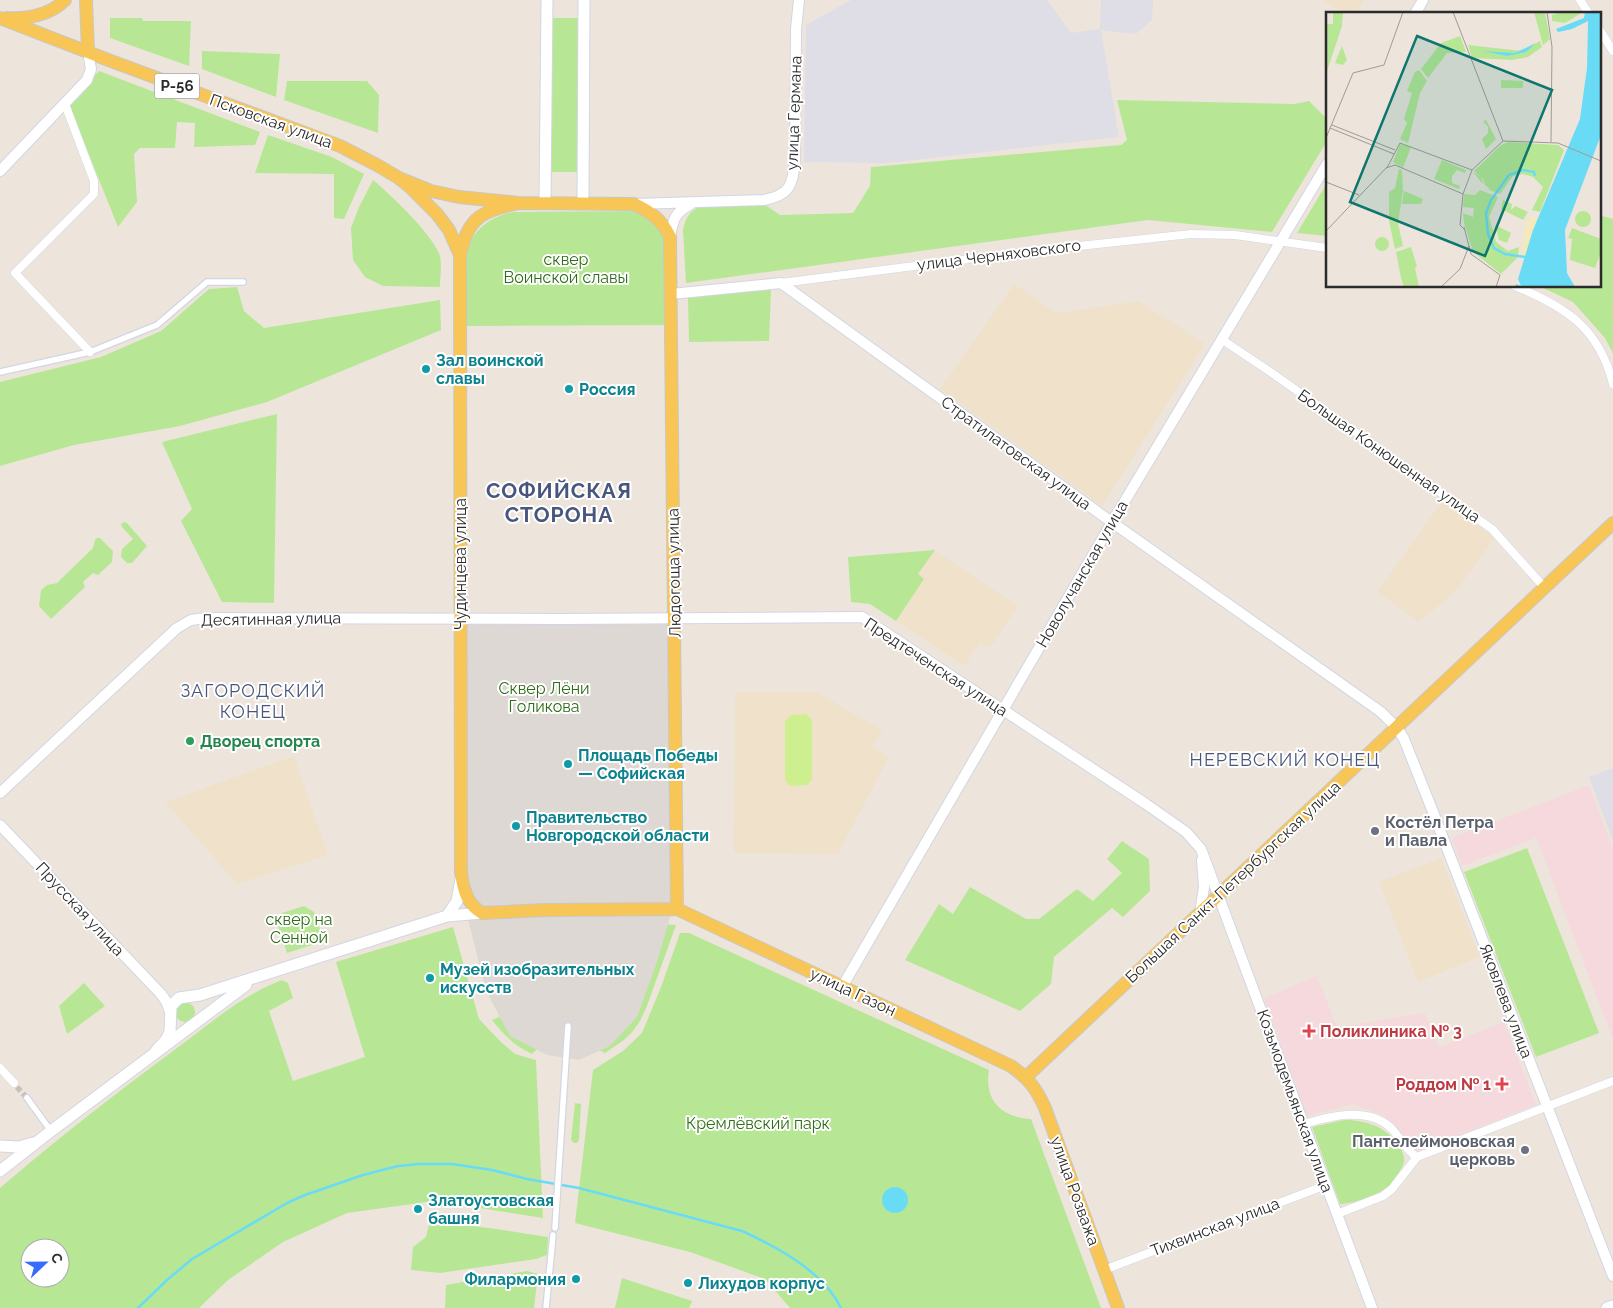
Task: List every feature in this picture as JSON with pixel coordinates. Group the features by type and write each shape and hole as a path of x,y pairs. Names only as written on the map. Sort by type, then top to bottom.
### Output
{"main road":[{"path":"0,17 18,18 37,15 52,10 65,0"},
{"path":"86,0 88,52"},
{"path":"545,202 547,0"},
{"path":"583,202 584,0"},
{"name":"Псковская улица","path":"0,17 88,52 340,146 399,178"},
{"path":"399,178 431,191 449,195 519,203 583,202 634,204 657,217 670,237"},
{"name":"Чудинцева улица","path":"399,178 443,222 452,236 460,255"},
{"name":"Чудинцева улица","path":"482,913 475,909 469,901 463,886 461,872 460,255 465,233 480,216 498,208 519,203"},
{"name":"Людогоща улица","path":"670,237 677,909"},
{"name":"Большая Санкт-Петербургская улица","path":"1026,1076 1613,523"},
{"name":"Чудинцева улица","path":"447,916 457,901 461,872"},
{"path":"156,1052 170,1032 171,1006 174,1001 182,997 200,995 447,916 538,910 677,909"},
{"name":"улица Газон","path":"677,909 1006,1063 1026,1076"},
{"path":"0,1172 204,1015 260,976"},
{"path":"170,1015 179,1026 185,1027 194,1024 199,1018 199,1006 196,1001 182,997"},
{"name":"улица Розважа","path":"1026,1076 1037,1090 1045,1108 1118,1308"},
{"path":"0,1146 19,1147 37,1142"},
{"path":"1608,1308 1613,1306"}],"street":[{"name":"улица Германа","path":"634,204 764,200 782,195 790,185 794,160 796,29 799,0"},
{"path":"1416,12 1423,0"},
{"path":"1580,0 1588,12"},
{"path":"1600,32 1613,51"},
{"path":"0,171 82,86 89,76 91,69 88,52"},
{"path":"65,104 94,181 94,194 16,273 90,352"},
{"name":"Новолучанская улица","path":"842,987 1112,522 1326,166"},
{"name":"Людогоща улица","path":"670,237 676,214 694,203"},
{"name":"улица Черняховского","path":"671,294 781,283 1040,250 1191,234 1235,235 1326,248"},
{"path":"0,372 90,352 157,325 206,282 243,282"},
{"name":"Стратилатовская улица","path":"781,283 1112,522 1381,712 1397,728"},
{"path":"1519,288 1558,306 1580,323 1598,348 1608,368 1613,384"},
{"name":"Большая Конюшенная улица","path":"1221,339 1492,529 1544,587"},
{"name":"Предтеченская улица","path":"460,619 862,617 1186,832 1201,849 1218,895"},
{"name":"Десятинная улица","path":"0,793 177,628 191,620 205,618 460,619"},
{"name":"Яковлева улица","path":"1397,728 1404,739 1433,812 1613,1276"},
{"name":"Прусская улица","path":"0,825 161,994 170,1015"},
{"path":"1200,912 1204,887 1201,849"},
{"name":"Козьмодемьянская улица","path":"1218,895 1372,1308"},
{"path":"161,994 182,997"},
{"path":"546,1308 557,1208 568,1026"},
{"path":"0,1068 16,1085"},
{"path":"1337,1214 1384,1196 1392,1189 1417,1157 1613,1081"},
{"path":"27,1098 51,1131"},
{"path":"1304,1124 1327,1117 1342,1115 1368,1116 1377,1119 1391,1128 1409,1151 1417,1157"},
{"name":"Тихвинская улица","path":"1104,1270 1326,1185"}],"shaded area":[{"path":"851,0 1047,0 1071,33 1100,29 1101,0 1153,0 1152,20 1136,34 1101,30 1119,137 887,163 804,162 806,25"},
{"path":"1322,0 1364,0 1357,12 1343,12"},
{"path":"1014,284 1057,313 1139,301 1205,344 1102,506 940,389"},
{"path":"1443,500 1495,538 1456,591 1419,622 1377,592"},
{"path":"935,550 1018,606 990,648 980,642 964,666 896,621 924,579 917,575"},
{"name":"Площадь Победы — Софийская","path":"465,623 669,623 674,904 657,962 637,1017 610,1046 579,1060 547,1055 510,1036 486,991 465,907"},
{"path":"735,692 816,692 882,730 873,747 889,757 838,854 734,853"},
{"path":"294,756 328,855 237,884 165,802"},
{"path":"1613,768 1613,841 1589,777"},
{"path":"1589,785 1613,849 1613,1039 1536,838 1462,866 1452,838"},
{"path":"1441,858 1480,957 1418,982 1379,882"},
{"path":"1317,976 1337,1027 1425,1013 1439,1047 1504,1022 1536,1105 1416,1152 1385,1116 1353,1104 1307,1116 1264,998"}],"green space":[{"path":"110,18 142,18 143,21 191,21 189,66 110,38"},
{"path":"550,18 580,18 579,172 548,172"},
{"path":"202,51 280,54 276,97 202,69"},
{"path":"99,71 260,132 255,145 194,147 195,123 177,122 175,148 140,148 134,154 137,202 118,227 69,105"},
{"path":"287,81 367,81 379,95 378,133 284,100"},
{"path":"1117,100 1294,104 1309,101 1326,118 1326,143 1272,232 1148,220 686,283 683,230 689,214 703,205 764,204 780,215 853,213 870,186 871,167 1121,145 1127,140"},
{"path":"268,135 332,157 364,174 344,219 334,218 334,174 255,173"},
{"path":"373,180 411,216 436,248 441,260 440,287 383,286 365,277 353,260 351,228"},
{"path":"1326,185 1326,236 1297,233"},
{"name":"сквер Воинской славы","path":"635,211 653,223 665,241 667,325 466,326 467,252 469,244 478,230 491,220 514,212"},
{"path":"1600,215 1613,219 1613,353 1605,338 1573,302 1543,288 1600,288"},
{"path":"237,287 244,311 264,328 440,300 441,330 267,402 180,426 74,445 0,466 0,382 101,357 161,331 209,289"},
{"path":"771,289 769,341 689,342 688,298"},
{"path":"277,414 274,603 222,602 181,521 192,509 162,442"},
{"path":"124,522 147,546 132,563 127,563 121,557 122,549 133,539 122,527 121,524"},
{"path":"97,538 100,538 113,551 112,562 98,575 93,573 83,582 85,587 51,619 39,606 41,590 47,585 57,583 93,548"},
{"path":"935,550 918,574 924,579 896,621 870,604 851,602 848,557"},
{"path":"806,714 812,720 812,779 807,785 790,786 785,780 785,721 791,715"},
{"path":"1122,841 1149,859 1150,891 1123,917 1112,908 1054,957 1051,984 1020,1011 905,960 939,904 953,914 970,887 1026,919 1039,919 1077,889 1093,901 1122,873 1107,859"},
{"path":"1527,848 1599,1033 1536,1057 1464,872"},
{"name":"сквер на Сенной","path":"304,906 314,912 324,941 287,953 277,923 282,913"},
{"path":"665,924 676,925 640,1021 624,1040 605,1053 595,1048"},
{"path":"453,927 479,1019 515,1054 536,1060 543,1218 434,1201 347,1213 283,1242 228,1280 199,1308 0,1308 0,1188 87,1116 227,1010 254,993 282,980 288,983 293,998 269,1011 293,1081 365,1057 336,962"},
{"name":"Кремлёвский парк","path":"680,933 689,933 989,1070 989,1090 997,1105 1011,1115 1031,1119 1101,1308 790,1308 765,1279 690,1252 575,1223 593,1070 623,1051 642,1033"},
{"path":"84,983 105,1006 67,1034 59,1006"},
{"path":"185,1002 192,1005 195,1012 192,1019 185,1022 178,1019 175,1012 178,1005"},
{"path":"502,1016 539,1047 532,1054 510,1040 492,1020"},
{"path":"575,1103 581,1104 579,1140 577,1143 571,1140"},
{"path":"1344,1120 1360,1121 1381,1128 1398,1144 1404,1160 1400,1170 1386,1188 1366,1198 1340,1204 1312,1127"},
{"path":"429,1224 474,1226 548,1237 547,1255 536,1259 440,1273 411,1270 413,1247 426,1237"},
{"path":"527,1271 538,1274 534,1308 445,1308 446,1285"},
{"path":"622,1278 692,1301 689,1308 615,1308"}],"water":[{"path":"895,1187 905,1190 908,1200 905,1210 895,1213 885,1210 882,1200 885,1190"}],"waterway":[{"path":"138,1308 192,1259 287,1203 363,1175 398,1166 419,1164 452,1164 492,1170 527,1179 579,1188 742,1231 784,1253 811,1272 823,1283 841,1308"}],"tunnel":[{"path":"17,1087 27,1098"}],"place":[{"name":"Зал воинской славы","path":"426,369"},
{"name":"Россия","path":"569,389"},
{"name":"Дворец спорта","path":"190,741"},
{"name":"Площадь Победы — Софийская","path":"568,764"},
{"name":"Правительство Новгородской области","path":"516,826"},
{"name":"Костёл Петра и Павла","path":"1375,831"},
{"name":"Музей изобразительных искусств","path":"430,978"},
{"name":"Поликлиника № 3","path":"1309,1031"},
{"name":"Роддом № 1","path":"1502,1084"},
{"name":"Пантелеймоновская церковь","path":"1525,1150"},
{"name":"Златоустовская башня","path":"418,1209"},
{"name":"Филармония","path":"576,1279"},
{"name":"Лихудов корпус","path":"688,1283"}],"district":[{"name":"СОФИЙСКАЯ СТОРОНА","path":"559,502"},
{"name":"ЗАГОРОДСКИЙ КОНЕЦ","path":"253,700"},
{"name":"НЕРЕВСКИЙ КОНЕЦ","path":"1285,759"}],"park label":[{"name":"Сквер Лёни Голикова","path":"544,697"}]}
